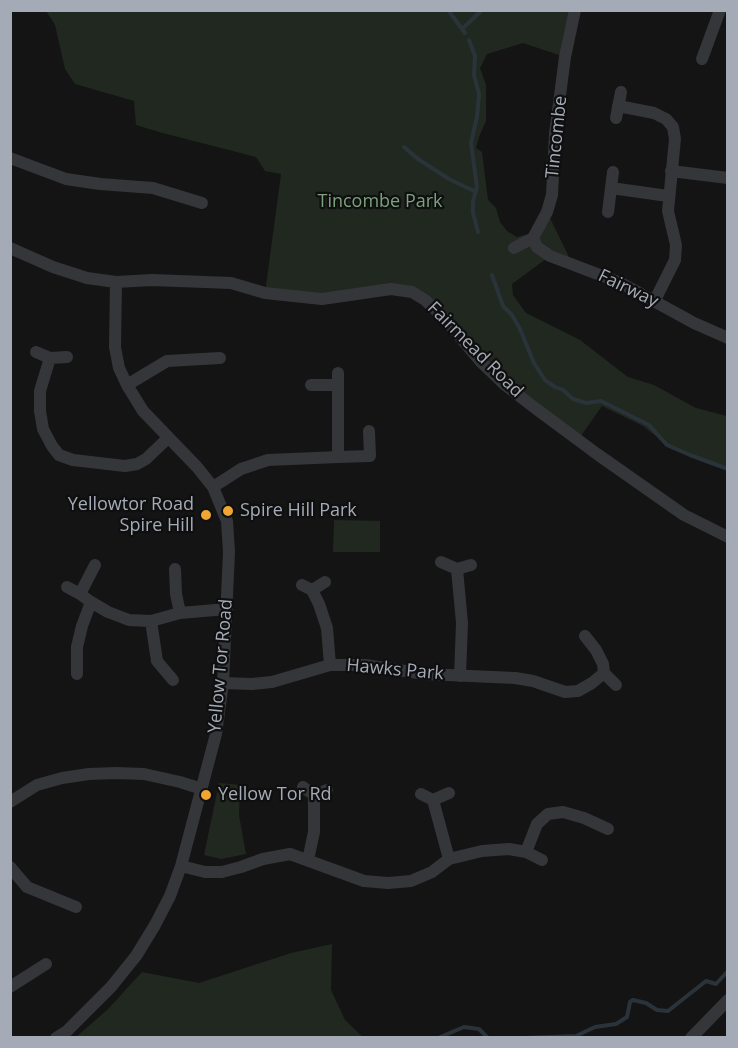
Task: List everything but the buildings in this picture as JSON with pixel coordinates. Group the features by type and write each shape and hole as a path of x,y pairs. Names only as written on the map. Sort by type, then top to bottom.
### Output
{"street":[{"name":"Tincombe","path":"533,238 547,212 552,195 555,134 565,57 575,10"},
{"path":"702,59 720,10"},
{"path":"714,27 728,31"},
{"path":"621,92 617,112 654,113 666,118 673,127 675,139 668,196 668,211 676,245 675,260 654,302"},
{"path":"10,158 66,178 153,188 202,203"},
{"path":"671,171 728,178"},
{"path":"608,212 613,172"},
{"path":"611,188 668,196"},
{"path":"514,248 533,238"},
{"name":"Fairway","path":"533,238 537,247 550,256 621,283 694,323 728,338"},
{"name":"Fairmead Road","path":"10,248 87,278 116,282 152,280 231,283 265,292 322,299 391,289 412,292 425,300 444,318 481,362 527,402 684,515 728,537"},
{"name":"Yellow Tor Road","path":"56,1038 67,1031 111,987 136,956 170,896 181,866 216,734 223,683 229,552 227,520 213,488 197,467 143,411 119,368 115,347 116,282"},
{"path":"36,352 50,358 67,357"},
{"path":"50,358 40,391 40,411 43,429 59,454 73,460 125,466 137,464 146,459 168,438"},
{"path":"127,385 167,361 220,358"},
{"path":"311,385 338,379 338,458"},
{"path":"213,488 241,469 268,460 370,456 369,431"},
{"path":"441,562 457,569 471,565"},
{"path":"80,594 96,565"},
{"path":"175,569 176,594 180,613"},
{"name":"Hawks Park","path":"457,569 462,623 460,676"},
{"name":"Hawks Park","path":"325,582 307,587 327,628 330,665"},
{"path":"68,587 108,612 129,620 151,621 180,613 227,609"},
{"path":"77,674 77,647 91,602"},
{"path":"151,621 157,661 172,680"},
{"path":"585,636 596,650 603,664 604,673 616,685"},
{"path":"63,655 77,656"},
{"name":"Hawks Park","path":"223,683 272,682 330,665 365,665 425,674 515,678 533,681 565,692 578,691 604,673"},
{"path":"10,802 37,785 62,778 108,773 144,774 202,789"},
{"path":"303,787 314,795"},
{"path":"314,795 327,790"},
{"path":"432,800 449,793"},
{"path":"421,794 432,800 449,859"},
{"path":"308,860 314,832 314,795"},
{"path":"526,852 537,824 548,814 563,812 584,818 608,829"},
{"path":"181,866 205,872 222,872 263,859 290,854 364,881 388,883 411,880 432,872 449,859 482,851 509,849 526,852 542,860"},
{"path":"10,867 27,887 76,907"},
{"path":"10,987 46,964"},
{"path":"691,1038 728,1000"}],"green space":[{"name":"Tincombe Park","path":"46,11 575,11 565,57 523,43 487,54 480,68 486,85 486,121 476,148 482,152 488,200 496,208 500,222 507,231 517,237 524,235 533,237 547,212 573,265 550,256 512,284 513,295 526,313 580,340 628,377 654,385 696,408 727,416 727,469 667,445 643,426 602,406 578,440 508,387 412,292 356,295 265,293 281,174 265,171 256,157 136,125 134,101 75,84 65,69 55,25"},
{"path":"334,520 380,521 380,552 333,552"},
{"path":"219,783 240,785 239,815 246,854 221,859 204,855"},
{"path":"332,944 331,990 345,1020 363,1037 76,1037 108,1009 142,972 199,983 291,953"}],"waterway":[{"path":"448,10 465,33"},
{"path":"462,29 482,10"},
{"path":"469,40 475,56 474,75 479,94 471,143 477,187 473,201 473,213 478,232"},
{"path":"404,147 449,179 476,192"},
{"path":"492,275 503,306 512,315 520,329 534,363 545,380 563,390 573,399 586,403 601,401 649,425 667,445 728,469"},
{"path":"523,1038 576,1036 595,1027 616,1024 627,1017 630,1002 633,1000 646,1003 657,1010 668,1011 706,981 716,984 728,971"},
{"path":"438,1038 464,1027 479,1029 488,1038"}],"place":[{"name":"Spire Hill Park","path":"228,511"},
{"name":"Yellowtor Road Spire Hill","path":"206,515"},
{"name":"Yellow Tor Rd","path":"206,795"}]}
